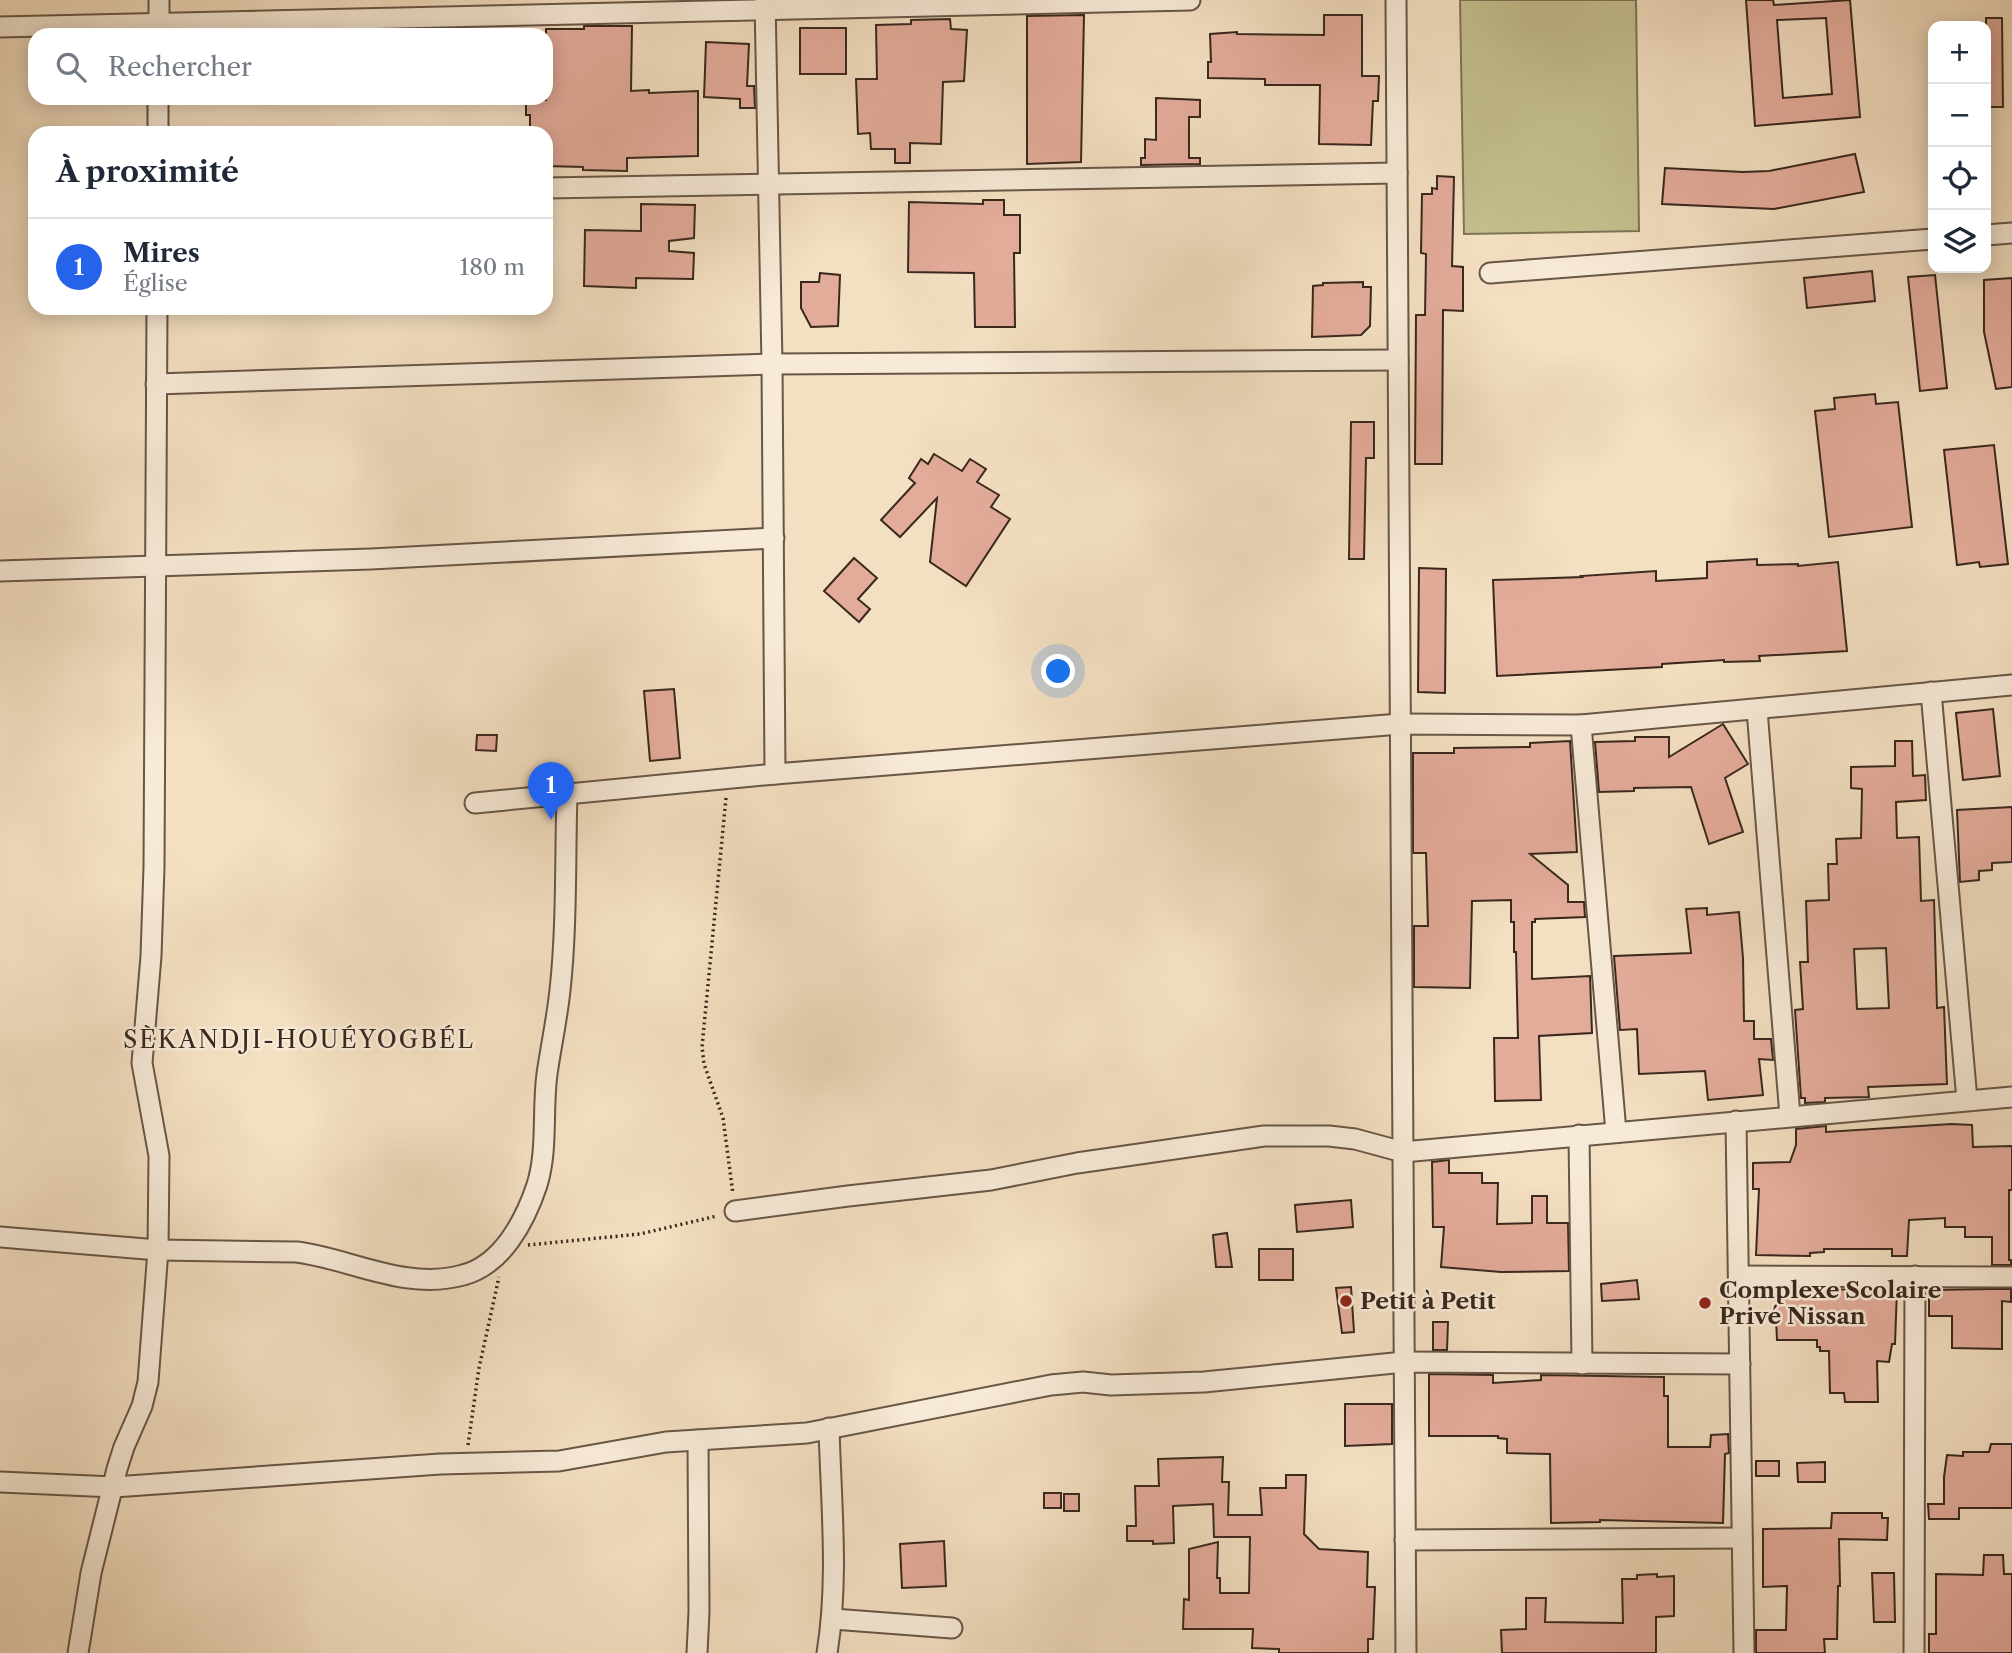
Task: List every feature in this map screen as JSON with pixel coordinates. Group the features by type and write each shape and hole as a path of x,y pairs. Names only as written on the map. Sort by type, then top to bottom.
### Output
{"street":[{"path":"159,0 159,28"},
{"path":"184,28 765,5 1191,0"},
{"path":"1396,0 1406,1653"},
{"path":"765,5 772,365 775,774"},
{"path":"0,27 80,28"},
{"path":"158,105 158,126"},
{"path":"553,188 1397,173"},
{"path":"1991,234 2012,233"},
{"path":"1490,273 1928,239"},
{"path":"78,1653 91,1573 124,1447 142,1406 148,1382 158,1250 159,1157 142,1063 151,956 157,565 157,315"},
{"path":"156,384 772,365 1398,360"},
{"path":"0,571 371,559 774,538"},
{"path":"475,803 775,774 1400,724 1581,725 2012,685"},
{"path":"1931,692 1967,1101"},
{"path":"1756,710 1790,1116"},
{"path":"1581,725 1616,1132"},
{"path":"0,1237 158,1250 297,1252 406,1278 449,1278 477,1270 505,1247 530,1203 544,1152 547,1076 561,989 567,794"},
{"path":"735,1211 991,1181 1077,1163 1265,1136 1318,1135 1355,1139 1403,1152 2012,1097"},
{"path":"1736,1121 1744,1653"},
{"path":"1579,1135 1582,1364"},
{"path":"1739,1276 2012,1277"},
{"path":"1914,1653 1915,1276"},
{"path":"0,1482 114,1487 440,1464 559,1461 666,1442 807,1433 1051,1385 1083,1382 1111,1385 1204,1382 1404,1362 1740,1364"},
{"path":"827,1653 833,1619 834,1568 829,1429"},
{"path":"697,1653 698,1440"},
{"path":"1405,1539 1742,1538"},
{"path":"833,1619 952,1628"}],"path":[{"path":"470,1464 468,1438 479,1368 505,1247 640,1234 735,1211 723,1118 704,1064 702,1047 728,779"}],"shaded area":[{"path":"1460,0 1636,0 1639,231 1464,234"}],"building":[{"path":"1746,0 1773,0 1774,5 1850,0 1860,117 1755,126","holes":["1826,18 1832,94 1783,98 1777,20"]},
{"path":"1084,15 1081,162 1027,164 1027,16"},
{"path":"1324,15 1362,15 1362,76 1379,76 1378,101 1373,101 1371,145 1319,144 1320,85 1265,85 1265,79 1208,78 1208,62 1211,62 1210,34 1237,32 1324,35"},
{"path":"1986,18 2002,18 2003,107 1991,107 1991,21 1986,21"},
{"path":"950,19 951,29 967,30 964,81 943,82 941,144 910,143 910,163 895,163 895,149 871,149 870,133 858,134 856,79 877,79 876,25 911,24 911,20"},
{"path":"584,26 632,26 631,91 698,91 698,156 627,158 627,171 553,166 553,126 530,126 526,105 553,105 553,29 584,29"},
{"path":"800,28 846,28 846,74 800,74"},
{"path":"706,42 749,44 747,86 754,86 755,108 740,108 740,99 704,97"},
{"path":"1156,98 1200,100 1200,117 1189,117 1189,158 1200,158 1200,164 1141,165 1141,158 1145,158 1145,139 1156,140"},
{"path":"1855,154 1864,192 1774,209 1662,204 1665,168 1769,171"},
{"path":"1437,176 1454,177 1452,266 1463,267 1463,311 1443,310 1442,464 1415,464 1416,315 1425,315 1426,254 1421,253 1422,194 1432,194 1432,188 1437,189"},
{"path":"983,200 1004,200 1004,215 1020,215 1020,253 1014,253 1015,327 975,327 974,273 908,272 909,202 983,204"},
{"path":"641,204 695,205 694,238 669,241 669,251 694,253 693,279 636,278 636,288 584,286 585,230 641,231"},
{"path":"1872,271 1875,301 1807,308 1804,278"},
{"path":"820,273 840,275 838,326 811,327 801,308 801,282 819,282"},
{"path":"1935,275 1947,388 1920,391 1908,277"},
{"path":"2012,278 2012,387 1996,389 1984,332 1984,280"},
{"path":"1363,282 1363,287 1371,287 1370,326 1361,335 1312,337 1313,286 1323,283"},
{"path":"1875,394 1876,404 1898,402 1912,527 1829,537 1815,411 1835,409 1834,398"},
{"path":"1351,422 1374,422 1374,458 1366,458 1364,559 1349,559"},
{"path":"1994,445 2008,564 1980,567 1979,562 1957,565 1944,450"},
{"path":"934,454 962,471 970,459 986,469 977,482 999,495 991,507 1010,519 966,586 930,562 937,498 900,537 881,520 915,483 909,478 921,459 928,464"},
{"path":"854,558 877,578 858,599 870,609 859,622 824,591"},
{"path":"1757,559 1757,565 1798,566 1838,562 1847,651 1759,656 1760,661 1724,660 1662,664 1662,667 1497,676 1493,580 1656,571 1656,581 1707,578 1707,562"},
{"path":"1419,568 1446,569 1445,693 1418,692"},
{"path":"674,689 680,758 650,761 644,691"},
{"path":"1993,709 2000,776 1963,780 1956,713"},
{"path":"1723,724 1748,764 1725,778 1743,832 1709,844 1691,787 1599,792 1595,742 1635,741 1635,737 1669,737 1669,757"},
{"path":"477,735 497,735 496,751 476,750"},
{"path":"1570,741 1577,852 1530,854 1568,885 1568,902 1584,902 1585,917 1535,919 1535,922 1532,922 1532,979 1590,976 1592,1033 1539,1036 1541,1100 1495,1101 1494,1038 1518,1038 1516,952 1514,922 1511,922 1511,900 1472,901 1470,988 1414,987 1414,926 1428,926 1426,853 1413,853 1413,753 1454,753 1454,748 1530,747 1530,743"},
{"path":"1895,741 1912,741 1913,776 1925,775 1926,800 1896,802 1897,838 1919,837 1921,901 1934,900 1937,1008 1944,1007 1947,1084 1868,1087 1869,1097 1825,1098 1825,1102 1805,1103 1805,1098 1801,1098 1795,1010 1803,1009 1800,962 1808,962 1806,901 1829,900 1828,864 1837,864 1836,839 1861,838 1862,789 1851,788 1851,767 1895,766","holes":["1886,948 1889,1008 1857,1009 1854,949"]},
{"path":"2012,807 2012,862 1992,863 1992,870 1979,871 1979,880 1960,882 1957,810"},
{"path":"1707,908 1707,915 1739,912 1744,1021 1754,1021 1754,1039 1771,1039 1773,1060 1759,1059 1763,1095 1708,1100 1705,1071 1639,1074 1637,1029 1620,1030 1614,956 1691,953 1686,909"},
{"path":"1972,1125 1973,1147 2012,1146 2012,1190 2009,1190 2011,1265 1992,1265 1992,1237 1965,1237 1965,1227 1945,1227 1945,1218 1909,1220 1907,1256 1892,1256 1892,1249 1824,1249 1824,1252 1810,1253 1810,1256 1756,1255 1759,1189 1753,1189 1753,1163 1790,1162 1796,1145 1796,1129 1826,1126 1826,1132"},
{"path":"1449,1160 1449,1173 1482,1173 1482,1183 1498,1183 1497,1224 1532,1223 1532,1196 1547,1196 1547,1223 1568,1223 1569,1271 1501,1272 1441,1267 1444,1227 1433,1227 1432,1162"},
{"path":"1351,1200 1353,1227 1297,1232 1295,1205"},
{"path":"1227,1233 1232,1267 1216,1267 1213,1235"},
{"path":"1259,1249 1293,1249 1293,1280 1259,1280"},
{"path":"1637,1280 1639,1299 1602,1301 1601,1284"},
{"path":"1351,1287 1354,1332 1342,1333 1336,1288"},
{"path":"1897,1289 1895,1344 1892,1344 1889,1362 1877,1361 1878,1402 1845,1402 1844,1393 1830,1393 1829,1351 1820,1351 1817,1340 1777,1340 1775,1296 1790,1297 1790,1290"},
{"path":"2011,1289 2011,1302 2002,1301 2002,1349 1952,1348 1952,1316 1929,1316 1929,1290"},
{"path":"1433,1322 1448,1322 1447,1350 1433,1350"},
{"path":"1429,1374 1493,1375 1493,1383 1541,1380 1541,1375 1664,1377 1664,1396 1668,1396 1668,1447 1710,1447 1711,1435 1728,1434 1723,1523 1600,1520 1551,1523 1550,1454 1507,1453 1507,1439 1498,1436 1429,1436"},
{"path":"1345,1404 1392,1404 1392,1444 1345,1446"},
{"path":"1991,1444 2012,1444 2012,1508 1959,1508 1959,1519 1929,1519 1928,1504 1944,1504 1947,1455 1963,1456 1963,1452 1989,1452"},
{"path":"1223,1457 1222,1482 1229,1482 1228,1515 1262,1515 1260,1488 1286,1488 1286,1475 1306,1475 1304,1534 1319,1549 1368,1552 1367,1587 1375,1587 1373,1639 1368,1639 1368,1653 1279,1653 1279,1649 1252,1648 1253,1629 1183,1629 1184,1599 1189,1600 1189,1549 1218,1542 1217,1578 1220,1578 1220,1593 1249,1593 1250,1537 1214,1537 1213,1504 1173,1506 1174,1543 1127,1541 1127,1526 1136,1526 1135,1486 1159,1486 1158,1459"},
{"path":"1756,1461 1779,1461 1779,1476 1756,1476"},
{"path":"1825,1462 1825,1482 1798,1482 1797,1463"},
{"path":"1044,1493 1061,1493 1061,1508 1044,1508"},
{"path":"1064,1494 1079,1494 1079,1511 1064,1511"},
{"path":"1832,1513 1882,1513 1882,1518 1888,1518 1887,1540 1839,1539 1837,1639 1824,1639 1825,1653 1756,1653 1756,1630 1786,1630 1787,1586 1763,1587 1763,1529 1831,1528"},
{"path":"944,1541 946,1586 902,1588 900,1544"},
{"path":"1984,1555 2003,1555 2004,1574 2012,1574 2012,1653 1929,1653 1929,1634 1936,1634 1936,1574 1983,1575"},
{"path":"1872,1573 1894,1573 1895,1622 1874,1622"},
{"path":"1657,1574 1657,1577 1674,1576 1674,1616 1656,1617 1656,1653 1502,1653 1501,1630 1526,1629 1526,1598 1546,1598 1545,1622 1623,1623 1622,1579 1637,1579 1637,1575"}],"place":[{"name":"Mires","path":"551,820"},
{"name":"Petit à Petit","path":"1346,1301"},
{"name":"Complexe Scolaire Privé Nissan","path":"1705,1303"}],"district":[{"name":"SÈKANDJI-HOUÉYOGBÉL","path":"299,1039"}]}
